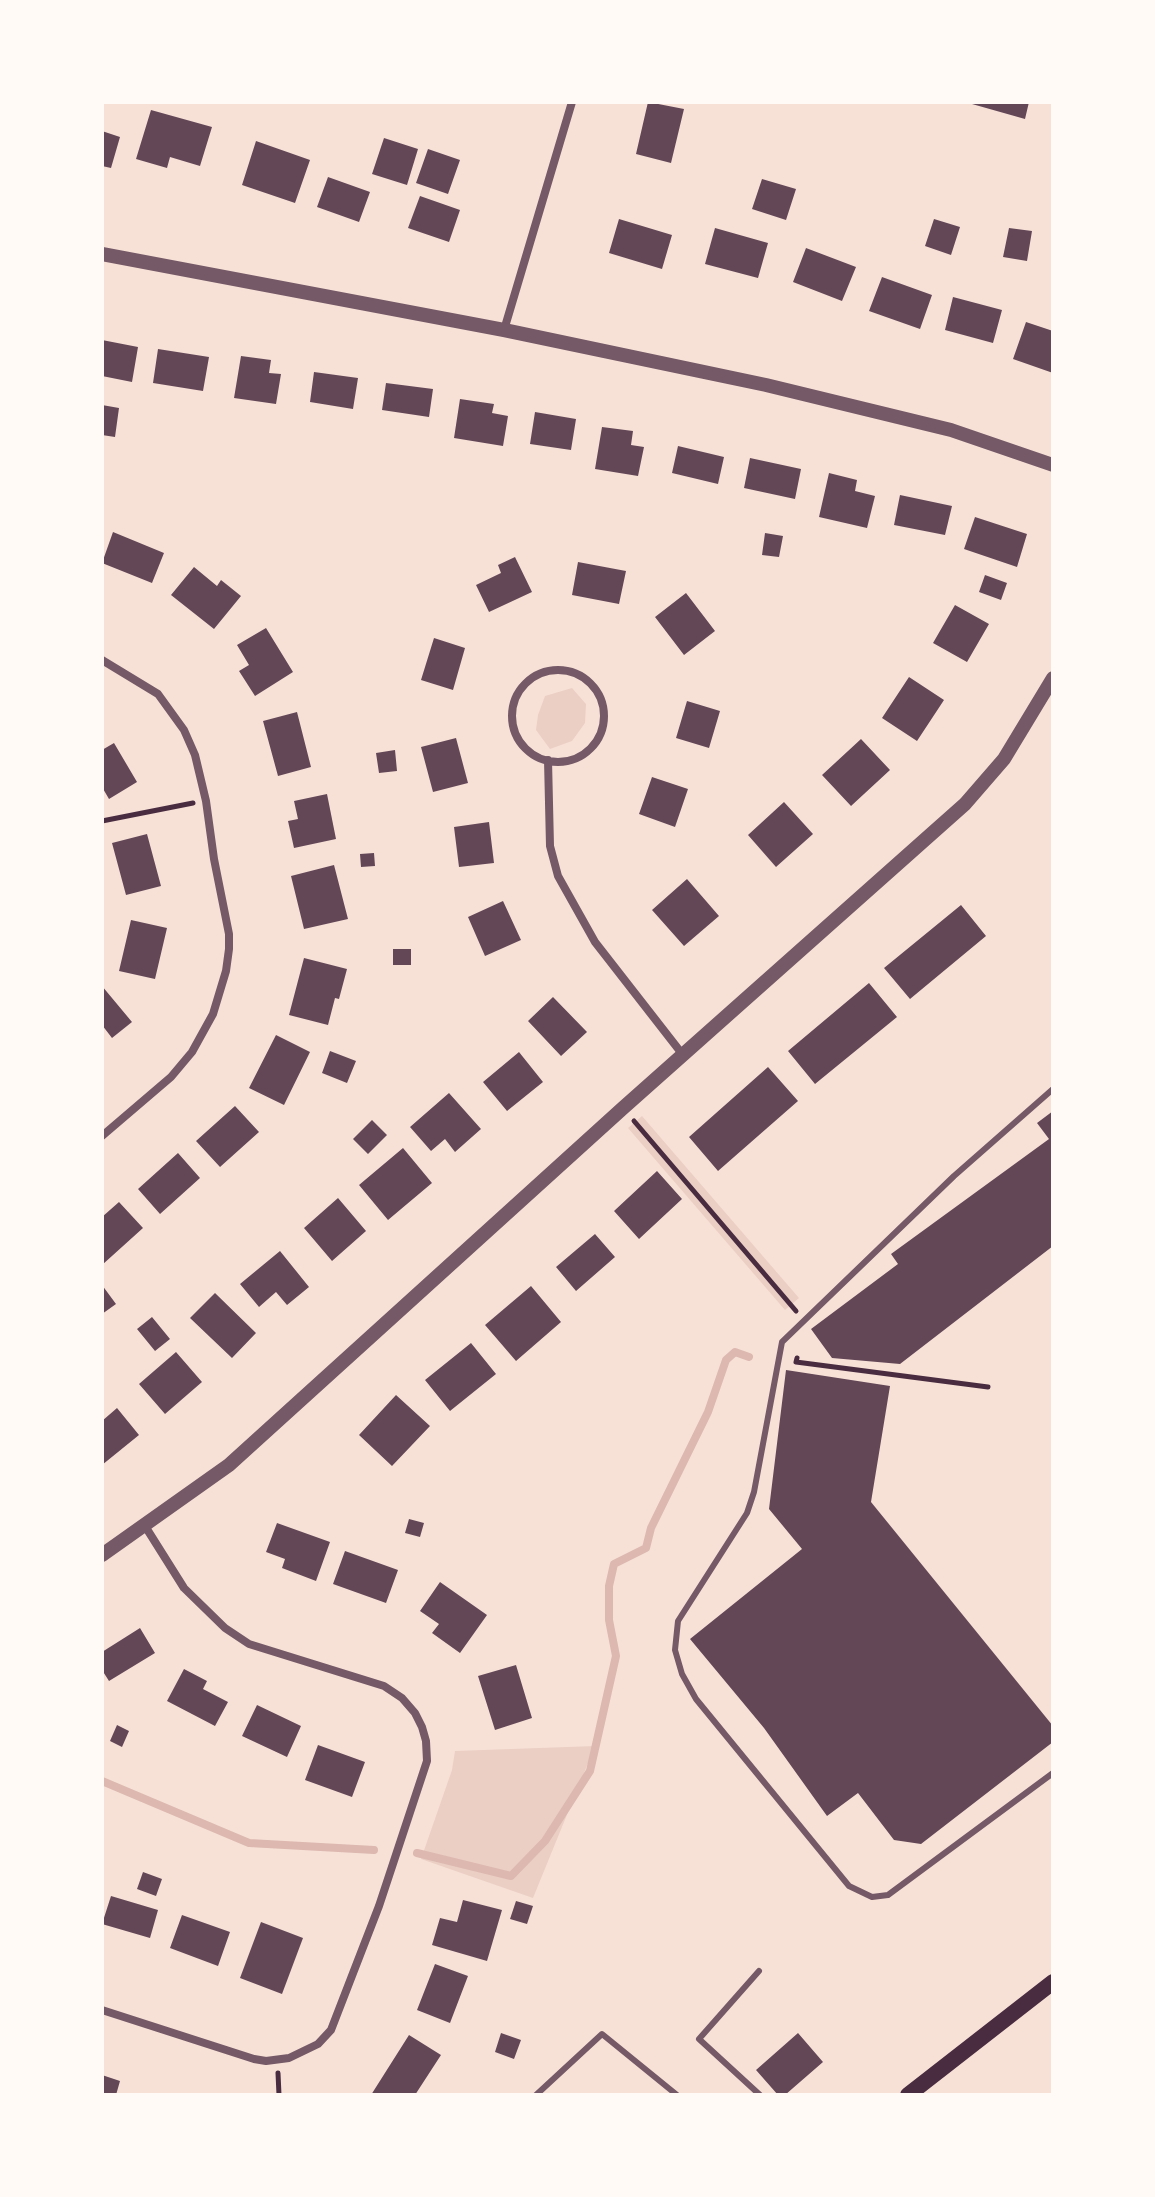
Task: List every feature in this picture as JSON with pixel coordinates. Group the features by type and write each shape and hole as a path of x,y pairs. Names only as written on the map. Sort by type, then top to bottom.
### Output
{"main road":[{"path":"908,2095 1053,1982"}],"street":[{"path":"504,330 572,102"},
{"path":"102,254 504,330 766,385 951,430 1053,465"},
{"path":"102,660 158,694 174,713 195,755 229,934 221,993 204,1034 171,1077 102,1136"},
{"path":"548,671 568,671 578,674 594,687 603,705 603,726 595,745 579,757 558,762 548,760 533,755 521,743 512,721 514,704 521,689 533,677 548,671"},
{"path":"102,1555 229,1465 965,804 1004,759 1053,678"},
{"path":"548,760 550,846 558,876 595,942 684,1055"},
{"path":"102,2010 266,2061 289,2058 318,2044 331,2030 379,1906 427,1761 422,1727 402,1698 384,1686 249,1644 225,1628 184,1588 145,1526"}],"lane":[{"path":"1053,1089 954,1176 782,1342 754,1492 747,1513 678,1621 675,1650 696,1699 849,1886 872,1897 888,1895 1053,1773"},
{"path":"759,1971 699,2039 760,2095"},
{"path":"536,2095 602,2034 677,2095"}],"path":[{"path":"102,821 206,801"},
{"path":"623,1108 804,1321 796,1362 988,1387"}],"shaded area":[{"path":"572,688 586,704 585,723 572,741 550,749 536,730 538,715 545,696"},
{"path":"642,1116 799,1298 785,1310 628,1128"},
{"path":"595,1746 533,1898 421,1859 452,1770 455,1751"}],"building":[{"path":"648,102 684,109 671,163 636,154"},
{"path":"972,102 1029,102 1025,119"},
{"path":"151,110 212,127 200,166 170,157 167,168 136,159"},
{"path":"102,131 120,137 111,168 102,166"},
{"path":"384,138 418,149 407,185 372,174"},
{"path":"256,141 310,160 295,203 242,185"},
{"path":"428,149 460,160 448,194 416,183"},
{"path":"328,177 370,192 359,222 317,207"},
{"path":"762,179 796,189 786,220 752,209"},
{"path":"420,196 460,210 449,242 408,228"},
{"path":"619,219 672,235 662,269 609,253"},
{"path":"934,219 960,227 951,255 925,246"},
{"path":"715,228 768,243 758,278 705,264"},
{"path":"1009,228 1032,231 1027,261 1003,257"},
{"path":"806,248 856,267 842,301 793,282"},
{"path":"882,277 932,295 920,329 869,311"},
{"path":"953,297 1002,310 993,343 945,330"},
{"path":"1026,322 1053,331 1053,373 1013,359"},
{"path":"102,340 138,347 132,382 102,376"},
{"path":"158,349 209,357 203,391 153,383"},
{"path":"241,356 271,360 269,373 281,374 276,404 234,398"},
{"path":"314,372 358,378 353,409 310,402"},
{"path":"386,383 433,389 429,417 382,410"},
{"path":"460,399 494,404 492,413 508,416 503,446 454,438"},
{"path":"102,405 119,408 115,437 102,435"},
{"path":"535,412 576,419 571,450 530,444"},
{"path":"602,427 633,431 631,445 644,447 638,476 595,469"},
{"path":"678,446 724,457 718,484 672,473"},
{"path":"750,458 801,469 795,499 744,488"},
{"path":"829,473 857,480 855,491 875,496 867,528 819,517"},
{"path":"900,495 952,506 945,535 894,525"},
{"path":"975,517 1027,534 1017,567 964,549"},
{"path":"113,532 164,553 152,583 102,563"},
{"path":"765,533 783,536 779,557 762,555"},
{"path":"515,557 532,592 489,612 476,585 501,573 498,565"},
{"path":"578,562 626,571 619,604 572,595"},
{"path":"194,567 217,586 221,580 241,596 214,629 171,595"},
{"path":"985,575 1007,583 1001,600 979,592"},
{"path":"686,593 715,631 684,655 655,617"},
{"path":"955,605 989,624 967,662 933,643"},
{"path":"266,628 293,672 255,696 239,671 249,665 237,645"},
{"path":"434,638 465,648 453,690 421,680"},
{"path":"909,677 944,700 917,741 882,718"},
{"path":"687,701 720,711 709,748 676,738"},
{"path":"297,712 311,767 278,776 263,721"},
{"path":"456,738 468,783 433,792 421,747"},
{"path":"861,739 890,770 851,806 822,775"},
{"path":"114,743 137,782 109,799 102,787 102,750"},
{"path":"395,750 397,771 379,773 376,753"},
{"path":"652,777 688,789 675,827 639,814"},
{"path":"327,794 336,839 294,848 288,821 298,819 294,801"},
{"path":"784,802 813,834 776,867 748,835"},
{"path":"489,822 494,863 459,867 454,827"},
{"path":"147,834 161,886 126,895 112,843"},
{"path":"374,853 375,866 361,867 360,854"},
{"path":"334,865 348,919 304,929 291,876"},
{"path":"687,879 719,916 684,946 652,910"},
{"path":"503,901 521,940 485,956 468,917"},
{"path":"961,905 986,936 910,999 884,968"},
{"path":"131,920 167,928 155,979 119,971"},
{"path":"393,949 411,949 411,965 393,965"},
{"path":"304,958 347,969 328,1025 289,1015"},
{"path":"869,983 897,1017 815,1084 788,1051"},
{"path":"102,986 132,1022 112,1038 102,1025"},
{"path":"553,997 587,1032 561,1056 528,1021"},
{"path":"276,1035 310,1052 284,1105 249,1088"},
{"path":"330,1051 356,1061 347,1083 322,1073"},
{"path":"519,1052 543,1082 507,1111 483,1082"},
{"path":"768,1067 798,1101 718,1171 689,1137"},
{"path":"449,1093 481,1129 455,1152 445,1139 431,1151 410,1127"},
{"path":"235,1106 259,1132 220,1167 196,1141"},
{"path":"1053,1111 1053,1246 900,1364 832,1358 811,1329 898,1264 891,1254 1049,1139 1037,1123"},
{"path":"372,1120 387,1135 368,1154 353,1139"},
{"path":"403,1148 432,1183 388,1220 359,1185"},
{"path":"178,1153 200,1178 160,1214 138,1189"},
{"path":"657,1171 682,1199 639,1239 614,1211"},
{"path":"338,1198 366,1231 332,1261 304,1228"},
{"path":"119,1202 143,1228 102,1265 102,1217"},
{"path":"595,1234 615,1257 576,1291 556,1267"},
{"path":"280,1251 309,1287 287,1305 276,1292 259,1307 240,1284"},
{"path":"102,1285 116,1304 102,1314"},
{"path":"531,1286 561,1322 516,1361 485,1325"},
{"path":"215,1293 256,1333 232,1358 190,1318"},
{"path":"152,1317 170,1339 155,1351 137,1329"},
{"path":"471,1343 496,1374 450,1411 425,1380"},
{"path":"176,1352 202,1382 165,1414 139,1384"},
{"path":"786,1370 890,1386 871,1502 1053,1726 1053,1742 921,1844 894,1840 858,1793 827,1816 764,1728 690,1639 802,1549 769,1509"},
{"path":"396,1395 430,1426 392,1466 359,1435"},
{"path":"117,1408 139,1435 102,1465 102,1421"},
{"path":"409,1519 424,1523 420,1537 405,1533"},
{"path":"277,1523 330,1542 316,1581 282,1568 285,1559 266,1552"},
{"path":"345,1551 398,1570 386,1603 333,1584"},
{"path":"440,1582 487,1615 460,1653 432,1633 439,1624 420,1611"},
{"path":"140,1628 155,1653 109,1681 102,1670 102,1652"},
{"path":"516,1665 532,1718 495,1730 478,1676"},
{"path":"184,1669 207,1681 203,1689 228,1702 215,1726 167,1701"},
{"path":"257,1705 301,1726 287,1757 242,1736"},
{"path":"117,1725 129,1731 122,1747 110,1741"},
{"path":"318,1745 365,1762 352,1797 305,1780"},
{"path":"143,1872 162,1879 156,1896 137,1889"},
{"path":"111,1896 158,1910 150,1938 102,1924"},
{"path":"463,1900 502,1910 487,1961 432,1945 440,1918 457,1922"},
{"path":"516,1901 533,1906 527,1924 510,1919"},
{"path":"182,1915 230,1932 218,1966 170,1948"},
{"path":"261,1922 303,1938 282,1994 240,1978"},
{"path":"435,1964 468,1976 450,2023 417,2010"},
{"path":"501,2033 521,2040 514,2059 495,2052"},
{"path":"798,2033 823,2062 785,2095 778,2095 756,2070"},
{"path":"409,2035 441,2055 415,2095 371,2095"},
{"path":"102,2075 120,2081 116,2095 102,2095"}],"waterway":[{"path":"417,1853 511,1876 545,1841 590,1771 616,1656 609,1620 609,1586 614,1564 646,1548 651,1528 708,1412 726,1360 735,1352 749,1357"},
{"path":"102,1781 249,1843 374,1850"}]}
